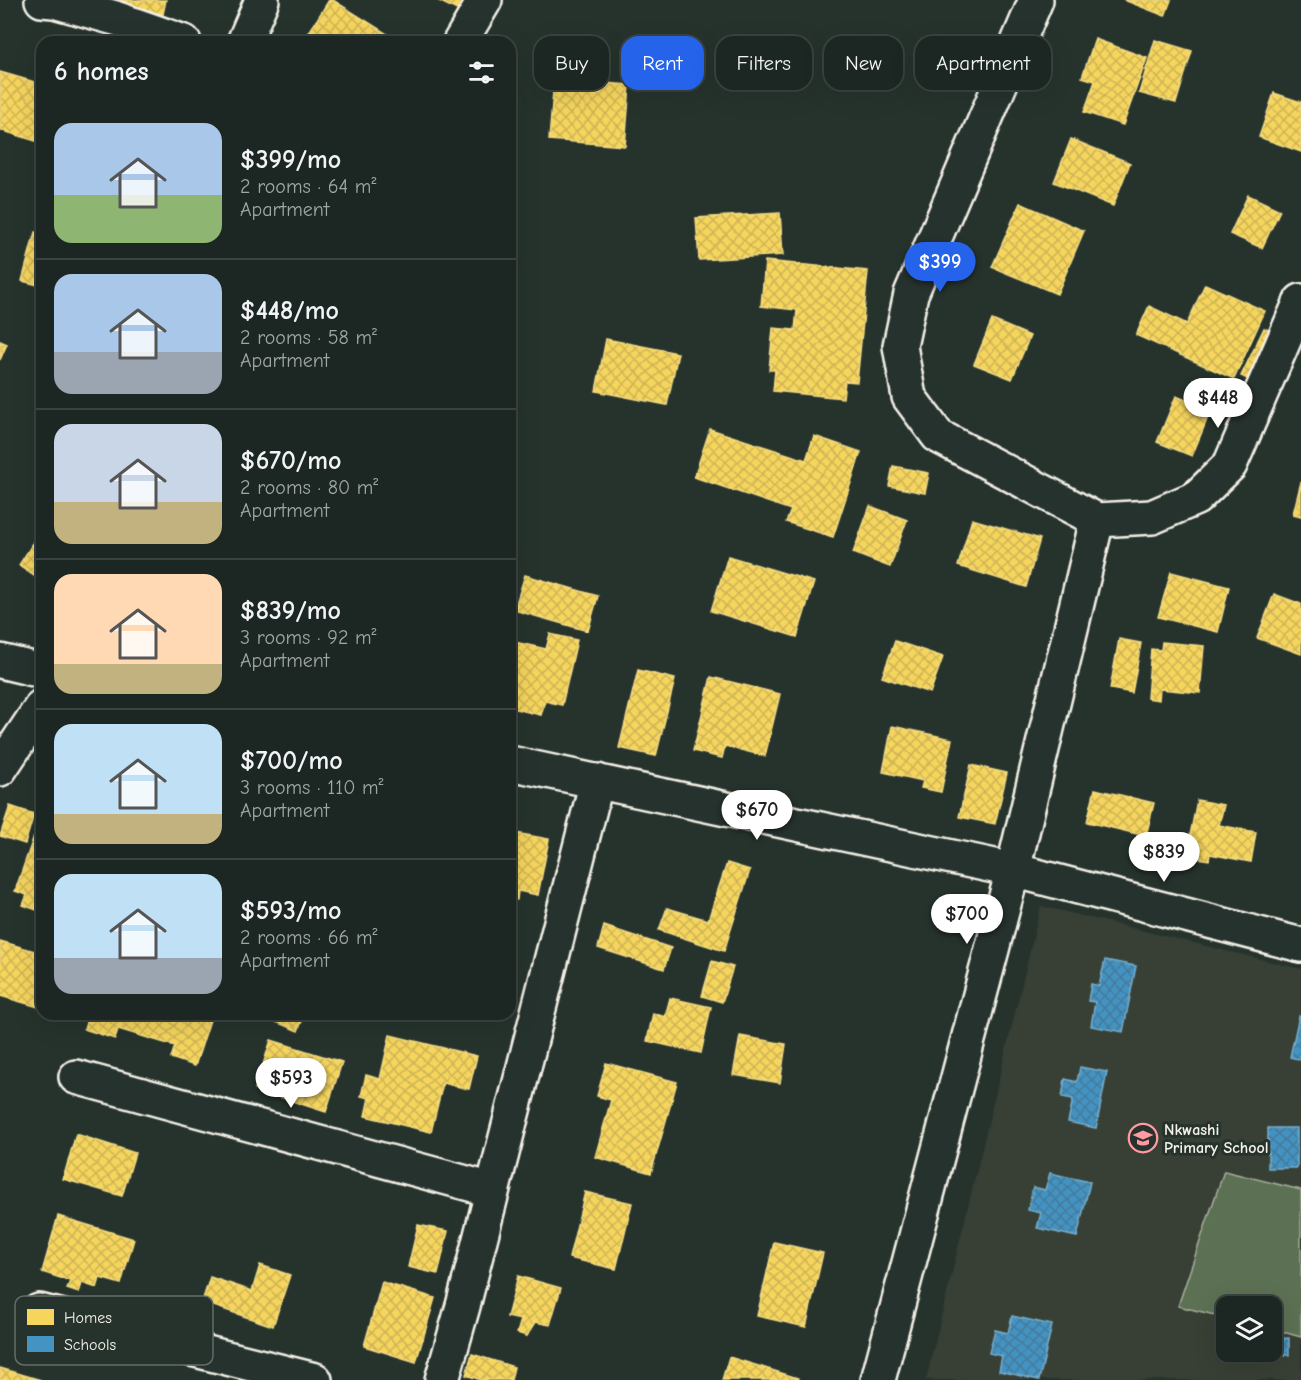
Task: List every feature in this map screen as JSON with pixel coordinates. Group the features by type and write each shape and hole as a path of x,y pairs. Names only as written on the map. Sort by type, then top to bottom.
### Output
{"street":[{"path":"42,0 54,1 115,18 167,36"},
{"path":"247,36 262,0"},
{"path":"463,36 484,0"},
{"path":"1036,0 911,294 900,346 909,397 938,436 1097,520 1152,517 1196,498 1230,465 1301,301"},
{"path":"878,1380 1013,870 1097,520"},
{"path":"0,661 36,670"},
{"path":"0,769 36,715"},
{"path":"516,764 1013,870 1301,945"},
{"path":"442,1380 597,781"},
{"path":"76,1077 492,1190"},
{"path":"213,1354 315,1380"}],"shaded area":[{"name":"Nkwashi Primary School","path":"1041,906 1301,969 1301,1380 926,1380"}],"green space":[{"path":"1224,1171 1301,1190 1301,1337 1282,1332 1282,1296 1216,1296 1216,1315 1178,1306"}],"building: Homes":[{"path":"110,0 166,0 163,14 110,3"},
{"path":"329,0 333,0 390,36 307,36"},
{"path":"437,0 462,0 457,10"},
{"path":"1124,0 1171,0 1165,16"},
{"path":"1095,39 1147,58 1123,125 1084,112 1095,81 1082,77"},
{"path":"1155,40 1192,51 1176,103 1139,93"},
{"path":"0,72 36,82 36,141 0,130"},
{"path":"609,83 621,84 621,90 630,90 625,146 549,140 553,90 609,90"},
{"path":"1274,93 1301,102 1301,152 1259,137"},
{"path":"1071,139 1130,163 1113,206 1054,182"},
{"path":"1248,195 1280,210 1262,248 1230,234"},
{"path":"1020,203 1084,231 1057,294 992,267"},
{"path":"780,213 783,255 699,260 696,218"},
{"path":"35,232 36,284 22,281"},
{"path":"765,261 868,271 857,382 845,381 843,398 773,391 775,370 769,370 773,328 795,330 797,310 761,306"},
{"path":"1205,284 1265,311 1234,379 1136,335 1149,306 1187,324"},
{"path":"992,320 1030,336 1012,379 974,364"},
{"path":"1264,328 1283,337 1260,385 1241,376"},
{"path":"606,339 678,353 667,405 596,391"},
{"path":"0,341 7,344 0,360"},
{"path":"1176,396 1211,410 1192,456 1157,442"},
{"path":"710,429 806,460 814,436 861,452 833,537 786,522 791,510 694,477"},
{"path":"893,466 929,473 925,493 889,486"},
{"path":"1301,482 1301,516 1293,514"},
{"path":"870,506 907,520 890,567 853,553"},
{"path":"972,519 1040,539 1026,587 958,566"},
{"path":"36,538 36,576 19,565"},
{"path":"728,556 814,582 797,637 711,611"},
{"path":"1171,572 1229,587 1218,632 1158,617"},
{"path":"525,575 598,596 588,631 516,611"},
{"path":"1274,594 1301,604 1301,654 1257,638"},
{"path":"550,634 577,640 562,705 545,701 541,715 516,709 516,642 546,649"},
{"path":"1119,639 1141,643 1132,693 1110,689"},
{"path":"895,641 943,657 930,693 882,677"},
{"path":"1162,642 1204,646 1200,693 1160,689 1159,700 1147,698 1151,649 1161,650"},
{"path":"638,670 675,679 656,756 619,748"},
{"path":"711,677 780,694 765,756 725,746 722,758 693,751"},
{"path":"892,726 952,739 941,792 921,788 923,781 883,772"},
{"path":"971,765 1007,773 995,824 959,817"},
{"path":"1095,789 1154,803 1146,836 1087,822"},
{"path":"1197,800 1224,805 1219,825 1256,832 1251,862 1210,854 1209,860 1186,856"},
{"path":"10,806 34,814 25,844 0,836"},
{"path":"516,833 549,839 538,895 518,891 517,900"},
{"path":"34,836 36,836 36,910 23,905 27,895 15,891"},
{"path":"727,863 750,870 724,951 659,930 667,908 708,920"},
{"path":"604,926 671,948 664,969 598,948"},
{"path":"0,941 36,951 36,1006 0,996"},
{"path":"712,961 733,967 722,1002 702,996"},
{"path":"670,998 711,1007 701,1053 647,1041 653,1013 665,1017"},
{"path":"87,1020 210,1020 195,1066 171,1058 175,1046 118,1029 115,1039 84,1029"},
{"path":"271,1020 303,1020 298,1031"},
{"path":"390,1035 477,1056 469,1089 443,1083 431,1132 365,1116 369,1098 361,1096 366,1075 380,1079"},
{"path":"740,1036 786,1044 780,1083 733,1075"},
{"path":"271,1040 342,1062 326,1112 255,1089"},
{"path":"606,1063 677,1082 651,1173 595,1157 611,1100 597,1096"},
{"path":"76,1134 135,1153 122,1196 63,1179"},
{"path":"585,1192 632,1203 616,1269 569,1258"},
{"path":"58,1216 134,1239 121,1284 100,1278 97,1288 82,1283 79,1293 67,1289 70,1281 42,1272"},
{"path":"418,1225 448,1231 438,1274 408,1267"},
{"path":"774,1242 823,1253 806,1327 757,1316"},
{"path":"260,1265 290,1275 273,1326 213,1306 213,1296 204,1296 210,1277 252,1291"},
{"path":"518,1276 561,1288 550,1325 535,1322 527,1336 517,1333 521,1320 507,1317"},
{"path":"382,1282 435,1298 416,1362 364,1346"},
{"path":"472,1354 514,1367 511,1380 481,1380 466,1375"},
{"path":"729,1357 798,1378 798,1380 722,1380"},
{"path":"0,1368 41,1380 0,1380"}],"building: Schools":[{"path":"1105,960 1136,966 1123,1032 1091,1026 1095,1002 1088,1001 1091,984 1099,986"},
{"path":"1299,1016 1301,1016 1301,1060 1290,1057"},
{"path":"1080,1067 1107,1072 1096,1128 1068,1122 1073,1099 1062,1097 1065,1079 1077,1082"},
{"path":"1268,1128 1297,1128 1297,1168 1268,1168"},
{"path":"1050,1173 1090,1182 1077,1237 1037,1228 1041,1213 1028,1210 1033,1187 1045,1190"},
{"path":"1012,1316 1052,1325 1039,1380 999,1371 1002,1356 989,1353 995,1330 1008,1333"},
{"path":"1282,1338 1289,1338 1289,1355 1282,1355"}],"place":[{"name":"Nkwashi Primary School","path":"1143,1138"}]}
